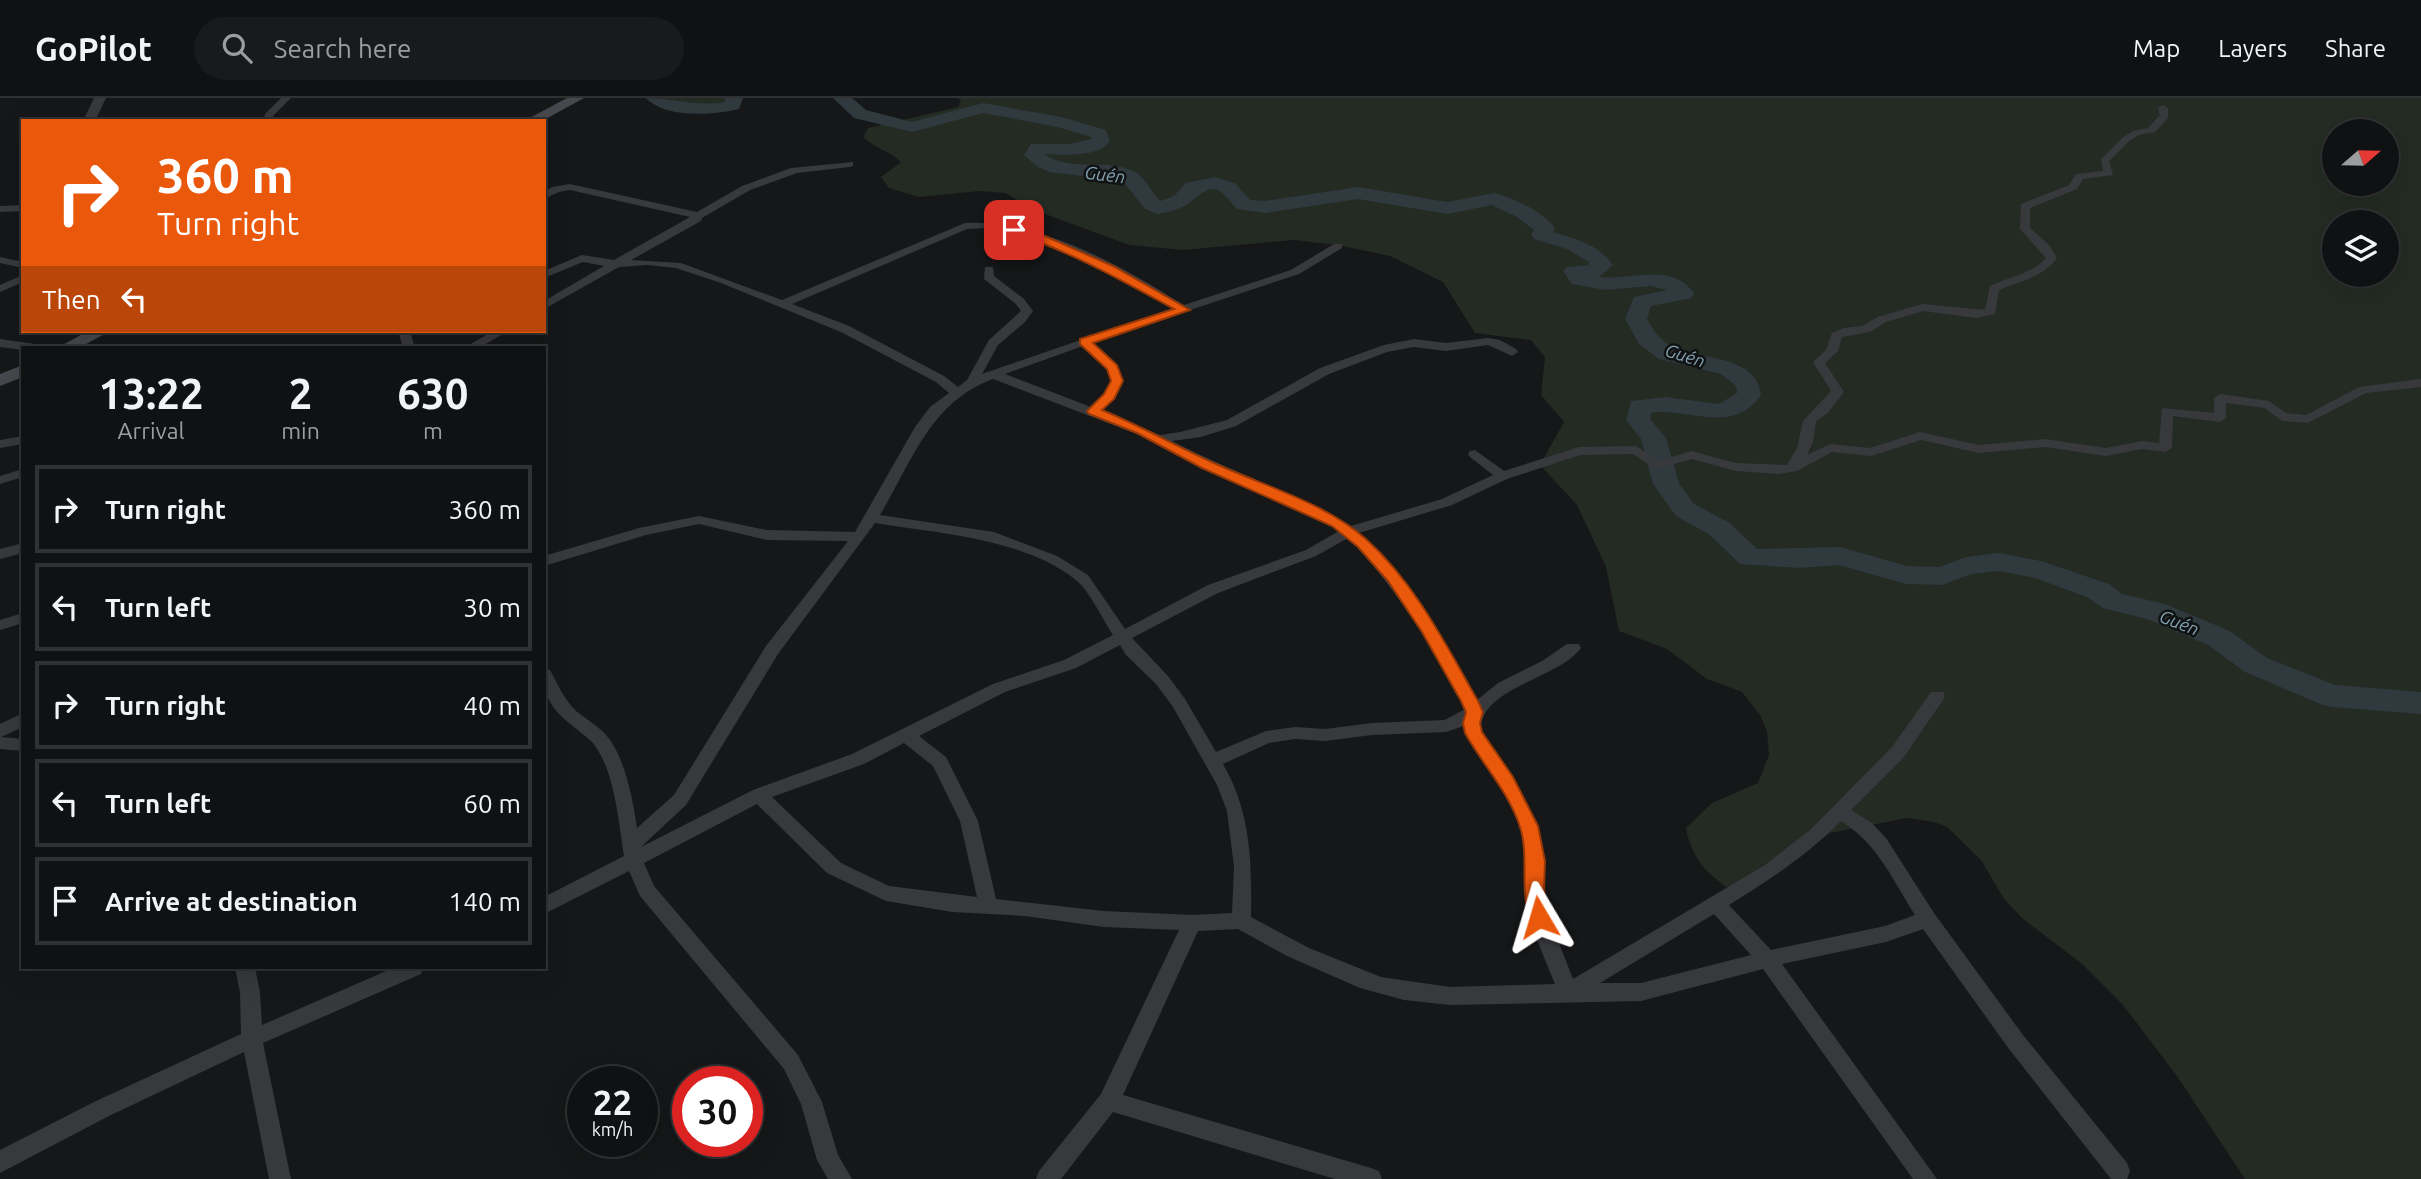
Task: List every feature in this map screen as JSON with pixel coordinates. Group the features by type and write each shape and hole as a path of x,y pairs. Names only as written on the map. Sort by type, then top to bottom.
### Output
{"main road":[{"path":"535,119 577,98"},
{"path":"70,346 98,333"},
{"path":"0,381 21,371"}],"street":[{"path":"90,119 100,98"},
{"path":"269,119 268,116 286,98"},
{"path":"1792,468 1805,447 1809,422 1813,415 1823,410 1826,403 1838,392 1834,381 1819,366 1824,356 1832,351 1837,335 1844,330 1866,330 1878,320 1898,317 1917,309 1931,307 1982,315 1991,312 1994,288 2021,276 2041,271 2052,258 2045,247 2025,229 2025,206 2073,187 2080,176 2109,173 2104,161 2111,157 2122,142 2136,133 2152,130 2165,116 2163,108"},
{"path":"546,305 746,188 795,170 850,164"},
{"path":"546,195 556,189 570,187 682,210 693,214 697,219"},
{"path":"0,209 21,208"},
{"path":"782,304 965,226 985,224 1067,249 1184,310"},
{"path":"632,853 685,793 724,734 772,650 859,537 922,427 935,410 956,391 992,374 1085,341 1295,272 1338,246"},
{"path":"546,274 577,259 677,265 845,329 900,356 956,391"},
{"path":"0,260 21,265"},
{"path":"972,382 985,352 1023,318 1027,311 1020,301 998,288 988,277 989,269"},
{"path":"0,289 21,279"},
{"path":"473,346 495,333"},
{"path":"1159,439 1219,429 1244,418 1313,377 1369,354 1397,347 1424,344 1443,348 1491,340 1501,343 1512,352"},
{"path":"1085,341 1113,368 1117,381 1110,396 1094,411"},
{"path":"0,343 21,346"},
{"path":"992,374 1094,411 1159,439 1207,465 1324,516 1349,531 1393,577 1437,644 1475,712 1473,733 1507,782 1529,826 1536,861 1534,889 1539,917 1568,992"},
{"path":"546,905 632,853 759,795 858,759 999,688 1070,664 1213,589 1311,553 1349,531 1424,511 1502,476 1579,451 1636,450 1656,465 1662,466 1691,455 1758,471 1792,468 1830,449 1871,452 1920,436 1979,449 2045,443 2106,452 2142,445 2165,448 2167,411 2220,418 2220,398 2269,405 2282,416 2308,419 2363,390 2421,383"},
{"path":"0,444 21,440"},
{"path":"1475,454 1502,476"},
{"path":"0,480 21,474"},
{"path":"871,518 994,537 1052,559 1083,578 1132,651 1162,680 1180,704 1226,784 1236,811 1243,867 1241,920"},
{"path":"546,560 634,534 699,520 767,536 859,537"},
{"path":"0,554 21,549"},
{"path":"0,625 21,619"},
{"path":"1213,761 1266,737 1295,733 1325,736 1372,729 1446,726 1461,721 1504,687 1548,666 1573,648"},
{"path":"546,678 554,696 569,714 601,740 610,757 623,797 632,853 647,891 791,1062 811,1102 828,1160 841,1179"},
{"path":"1568,992 1772,870 1817,834 1898,752 1937,696"},
{"path":"0,731 21,720"},
{"path":"907,736 940,762 969,821 988,906"},
{"path":"0,743 21,745"},
{"path":"759,795 834,868 886,893 915,900 1025,908 1104,919 1192,923 1241,920 1263,936 1337,972 1383,987 1433,995 1641,992 1767,959 1886,934 1927,919"},
{"path":"1838,811 1866,828 1880,843 1927,919 2016,1042 2119,1171"},
{"path":"1716,903 1767,959 1926,1179"},
{"path":"1047,1179 1109,1101 1192,923"},
{"path":"246,969 252,1038 281,1179"},
{"path":"0,1162 71,1124 252,1038 412,969"},
{"path":"1109,1101 1371,1179"}],"shaded area":[{"path":"645,98 738,98 737,105 729,108 705,110 678,107"},
{"path":"958,98 2421,98 2421,1179 2245,1179 2177,1076 2123,1005 2082,964 2022,918 2004,899 1981,860 1947,827 1907,818 1830,833 1743,889 1732,891 1723,885 1696,857 1686,828 1712,803 1758,783 1769,755 1767,731 1760,715 1742,692 1707,679 1667,649 1619,631 1606,567 1577,505 1540,465 1564,422 1541,395 1545,357 1531,340 1475,333 1443,282 1390,256 1338,245 1294,240 1183,250 1129,245 1034,210 1005,193 980,191 919,197 889,188 881,177 901,162 863,137 868,128 958,107 961,101"}],"waterway":[{"name":"Guén","path":"655,98 674,105 703,110 733,105 734,98"},
{"name":"Guén","path":"842,98 860,114 912,127 983,108 1061,122 1100,134 1101,142 1093,145 1069,149 1037,148 1033,155 1056,168 1124,174 1135,180 1148,200 1158,208 1181,200 1193,187 1215,183 1228,187 1244,205 1265,207 1358,193 1447,208 1494,199 1524,213 1545,228 1541,235 1582,248 1603,265 1593,272 1574,271 1580,279 1610,284 1659,280 1676,286 1683,293 1642,302 1636,319 1647,339 1667,354 1729,369 1748,384 1749,395 1729,409 1710,412 1668,405 1640,406 1638,420 1653,438 1666,484 1685,510 1720,529 1750,558 1840,556 1906,575 1942,576 1966,566 1999,562 2041,570 2099,591 2113,601 2155,611 2219,638 2256,665 2331,696 2421,703"}],"route":[{"path":"1014,230 1067,249 1147,288 1184,310 1085,341 1113,368 1117,381 1110,396 1094,411 1338,523 1363,544 1393,577 1429,630 1469,701 1475,712 1473,733 1507,782 1529,826 1536,861 1534,889 1539,917"}]}
